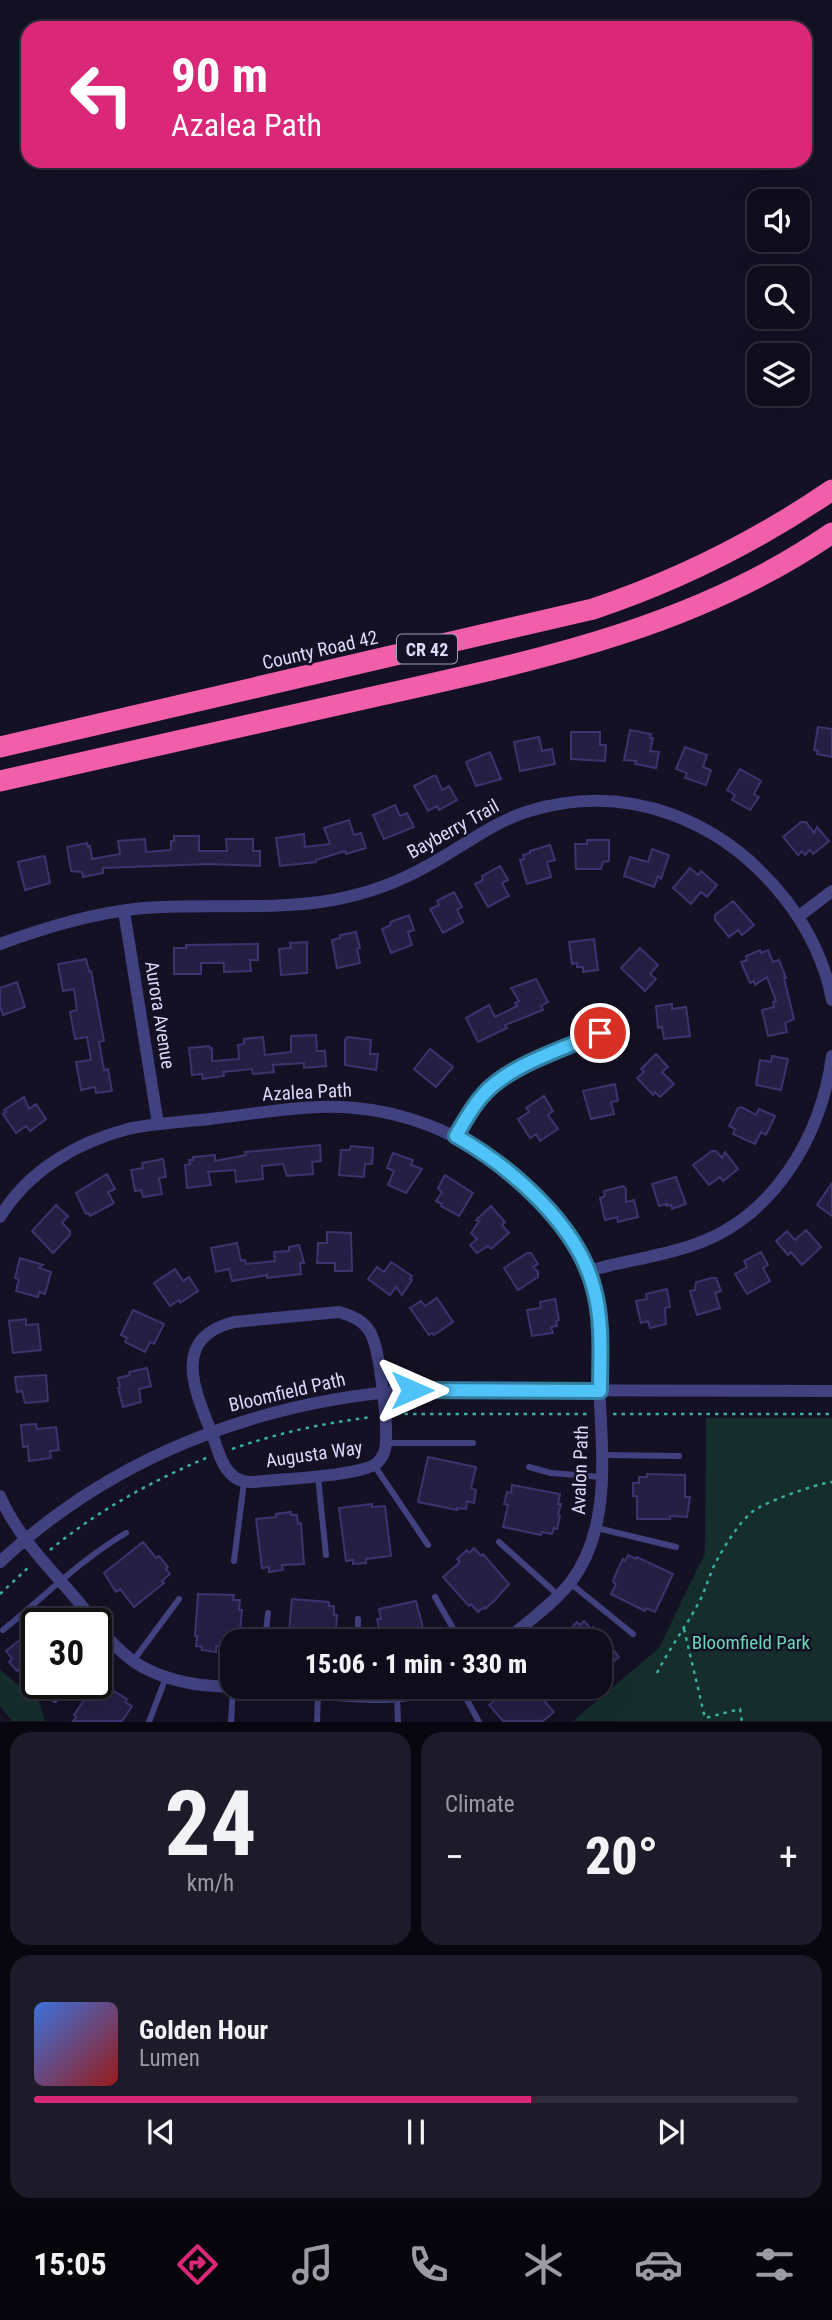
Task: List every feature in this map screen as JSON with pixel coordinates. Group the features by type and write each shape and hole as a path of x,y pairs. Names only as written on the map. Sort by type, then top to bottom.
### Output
{"highway":[{"name":"County Road 42","path":"0,747 593,609 659,585 718,559 766,533 832,490"},
{"name":"CR 42","path":"0,781 496,669 602,641 667,619 729,592 784,564 832,533"}],"street":[{"name":"Bayberry Trail","path":"0,944 75,919 124,911 169,907 285,906 335,900 403,878 506,820 550,806 596,801 640,804 683,818 749,858 798,917 824,967 832,1000"},
{"path":"798,917 832,891"},
{"name":"Aurora Avenue","path":"124,911 158,1124"},
{"path":"456,1136 473,1107 497,1082 512,1072 600,1033"},
{"path":"588,1271 695,1245 717,1235 755,1210 775,1189 805,1144 824,1093 832,1056"},
{"name":"Azalea Path","path":"0,1217 32,1180 69,1152 131,1128 301,1108 340,1107 404,1117 456,1136 493,1159 527,1187 564,1231 588,1271 594,1290 599,1327 600,1391"},
{"name":"Augusta Way","path":"340,1312 350,1315 368,1328 374,1339 386,1443 384,1454 374,1465 354,1471 244,1482 231,1475 226,1468 211,1432 194,1390 191,1363 202,1340 222,1325 340,1312"},
{"name":"Bloomfield Path","path":"0,1562 66,1508 161,1453 211,1432 307,1404 412,1390 832,1391"},
{"name":"Avalon Path","path":"523,1629 570,1583 586,1557 597,1528 602,1455 600,1391"},
{"path":"0,1496 25,1539 114,1644 133,1661 166,1677 220,1687"}],"lane":[{"path":"386,1443 473,1443"},
{"path":"602,1455 679,1455"},
{"path":"374,1465 428,1545"},
{"path":"529,1467 560,1474 601,1477"},
{"path":"318,1475 326,1555"},
{"path":"234,1561 244,1482"},
{"path":"597,1528 677,1547"},
{"path":"3,1630 84,1561 126,1533"},
{"path":"499,1542 558,1595"},
{"path":"570,1583 633,1634"},
{"path":"435,1597 453,1629"},
{"path":"133,1661 179,1599"},
{"path":"266,1629 268,1613"},
{"path":"358,1619 358,1629"},
{"path":"149,1721 166,1677"},
{"path":"232,1721 233,1699"},
{"path":"317,1721 318,1699"},
{"path":"397,1699 398,1721"},
{"path":"467,1699 479,1721"}],"path":[{"path":"657,1672 710,1582 716,1562 741,1524 754,1511 790,1494 832,1482"},
{"path":"684,1629 705,1718 740,1709 742,1721"}],"green space":[{"name":"Bloomfield Park","path":"706,1418 832,1418 832,1721 573,1721 599,1699 612,1699 612,1688 659,1648 705,1553"},
{"path":"0,1670 21,1687 21,1699 35,1699 39,1702 45,1721 12,1721 0,1706"}],"building":[{"path":"818,727 832,729 832,757 817,754 818,751 814,750"},
{"path":"630,730 651,734 650,738 653,738 650,751 659,752 656,768 624,760"},
{"path":"571,732 600,732 600,745 606,745 605,761 571,759"},
{"path":"539,737 542,751 552,749 555,764 520,771 514,742"},
{"path":"685,747 707,755 703,767 711,770 706,785 685,778 687,773 676,769"},
{"path":"490,752 501,779 476,786 466,762"},
{"path":"740,769 761,781 754,794 759,797 750,810 732,800 735,795 727,790"},
{"path":"436,776 442,790 449,786 457,800 439,810 437,806 428,811 414,786"},
{"path":"395,805 400,816 407,813 414,827 384,839 373,815"},
{"path":"349,820 354,835 361,833 366,848 346,854 345,851 316,862 280,866 276,838 304,834 305,847 330,844 324,828"},
{"path":"801,822 806,822 814,833 817,827 829,841 813,854 810,850 805,855 802,851 798,855 783,837"},
{"path":"174,836 199,836 199,851 227,851 226,839 253,839 253,851 260,851 260,866 209,864 103,868 103,873 83,877 82,872 71,871 67,847 87,843 92,859 120,854 118,841 145,839 146,852 171,850"},
{"path":"587,840 609,840 609,861 603,862 601,869 576,869 575,844 587,844"},
{"path":"550,845 555,860 547,862 551,877 527,884 520,860 530,851"},
{"path":"652,849 669,855 661,879 658,876 654,887 624,876 630,857 648,862"},
{"path":"43,856 50,883 25,890 18,862"},
{"path":"500,866 508,880 502,883 509,896 488,907 475,884 483,880 482,876"},
{"path":"690,868 698,875 701,871 717,885 707,897 701,892 691,904 673,888"},
{"path":"454,892 462,907 457,910 463,922 443,933 430,909 439,905 437,901"},
{"path":"733,901 754,925 742,935 738,930 729,937 715,920 715,915"},
{"path":"409,915 414,930 408,932 412,945 391,953 382,929 391,925 390,922"},
{"path":"356,932 360,963 337,968 332,940 340,938 340,935"},
{"path":"594,939 598,970 583,972 583,967 577,967 577,963 572,964 569,942"},
{"path":"307,942 307,973 281,975 279,949 291,948 290,943"},
{"path":"258,944 258,960 250,960 251,971 224,972 224,963 201,963 201,974 174,974 174,948 186,948 186,945"},
{"path":"640,948 658,965 650,974 656,979 645,991 621,968"},
{"path":"760,950 761,953 768,950 773,962 779,960 786,978 794,1019 785,1023 787,1032 768,1036 762,1010 774,1007 773,1002 776,1001 767,977 755,985 754,981 750,983 741,962 747,960 746,956"},
{"path":"86,959 91,971 104,1041 99,1042 104,1070 108,1069 112,1091 96,1093 95,1087 81,1090 76,1062 91,1060 87,1037 75,1039 70,1012 77,1010 74,989 63,991 58,964"},
{"path":"536,979 548,1002 541,1006 543,1010 505,1025 507,1028 478,1042 466,1018 489,1005 495,1017 517,1006 515,1003 519,1001 511,988"},
{"path":"17,982 25,1007 3,1015 0,988"},
{"path":"672,1004 672,1009 686,1007 690,1036 664,1039 662,1027 658,1028 656,1006"},
{"path":"316,1035 317,1051 325,1051 326,1066 304,1068 304,1063 273,1065 274,1072 253,1074 252,1069 223,1072 224,1076 203,1079 202,1074 192,1075 189,1048 209,1046 212,1048 212,1061 239,1059 238,1045 244,1044 244,1039 263,1037 265,1055 291,1052 291,1036"},
{"path":"348,1037 371,1040 370,1054 378,1054 376,1070 345,1065 345,1040"},
{"path":"430,1049 453,1067 436,1087 414,1069"},
{"path":"656,1054 668,1067 662,1072 674,1084 660,1097 655,1092 653,1095 637,1078 644,1072 641,1069"},
{"path":"772,1056 788,1059 781,1090 756,1085 760,1060 771,1062"},
{"path":"615,1084 618,1101 611,1102 614,1114 591,1119 583,1091"},
{"path":"544,1096 553,1111 548,1115 558,1129 540,1141 536,1134 530,1138 518,1119 529,1112 526,1108"},
{"path":"24,1097 29,1109 36,1104 46,1119 30,1131 26,1126 16,1133 3,1114 6,1112 4,1110"},
{"path":"741,1107 756,1115 759,1109 775,1116 766,1135 761,1132 755,1144 733,1134 735,1129 729,1126"},
{"path":"320,1145 321,1161 312,1162 313,1174 287,1176 283,1164 262,1166 263,1179 236,1182 235,1170 208,1172 211,1185 187,1188 185,1165 190,1164 189,1160 193,1160 193,1157 215,1155 215,1161 246,1155 245,1152"},
{"path":"351,1146 373,1148 372,1164 365,1164 364,1177 339,1175 341,1150 350,1150"},
{"path":"716,1151 722,1158 725,1152 738,1169 723,1181 720,1177 709,1185 693,1165"},
{"path":"393,1153 413,1160 411,1165 422,1169 406,1193 388,1185 394,1171 387,1168"},
{"path":"163,1159 166,1177 159,1178 162,1194 143,1197 141,1190 135,1191 131,1170 143,1168 142,1163"},
{"path":"107,1174 115,1189 108,1192 114,1203 90,1216 89,1213 86,1214 76,1193"},
{"path":"445,1175 473,1193 459,1216 436,1201 442,1192 438,1188"},
{"path":"676,1177 686,1204 672,1209 671,1205 667,1204 659,1206 652,1184"},
{"path":"832,1183 832,1216 817,1205"},
{"path":"623,1186 626,1189 626,1202 634,1200 638,1217 618,1222 617,1217 605,1220 600,1198 605,1196 604,1191"},
{"path":"56,1205 68,1216 62,1223 70,1231 70,1235 53,1253 32,1231"},
{"path":"491,1206 505,1222 502,1225 509,1233 491,1249 488,1246 477,1253 470,1245 477,1239 471,1233 479,1221 476,1220"},
{"path":"806,1230 821,1247 802,1265 791,1252 788,1255 776,1241 787,1231 795,1240"},
{"path":"327,1232 351,1233 352,1271 335,1271 335,1263 317,1263 318,1243 327,1243"},
{"path":"237,1243 241,1261 245,1260 246,1264 275,1261 274,1252 289,1251 289,1247 299,1245 304,1263 300,1263 301,1274 267,1278 267,1275 232,1281 229,1269 216,1272 211,1248"},
{"path":"761,1252 768,1265 763,1268 770,1281 747,1294 735,1274 747,1267 744,1261"},
{"path":"531,1253 538,1264 533,1267 538,1272 538,1277 518,1290 504,1268"},
{"path":"20,1258 43,1265 39,1268 51,1272 45,1294 39,1292 38,1297 16,1291 19,1279 15,1278"},
{"path":"391,1262 412,1276 402,1295 396,1287 390,1295 368,1279 377,1267 384,1272"},
{"path":"175,1269 183,1281 189,1277 198,1291 170,1306 154,1283"},
{"path":"716,1278 721,1291 715,1293 720,1308 697,1315 690,1291 695,1290 696,1282"},
{"path":"667,1289 670,1307 665,1308 666,1324 650,1328 648,1321 641,1323 636,1301 647,1299 646,1294"},
{"path":"437,1298 453,1322 434,1335 429,1335 410,1308 421,1301 425,1306"},
{"path":"555,1299 559,1320 556,1321 557,1326 551,1327 553,1333 532,1336 527,1310 541,1308 540,1302"},
{"path":"133,1310 164,1324 154,1344 150,1342 145,1352 125,1342 127,1338 121,1335"},
{"path":"26,1319 26,1325 38,1324 41,1350 13,1353 9,1321"},
{"path":"147,1368 151,1386 139,1389 141,1402 123,1407 118,1378"},
{"path":"46,1375 48,1401 25,1403 22,1391 17,1392 15,1377"},
{"path":"36,1424 37,1429 56,1427 59,1450 50,1451 51,1458 29,1461 28,1446 23,1447 21,1425"},
{"path":"428,1457 476,1467 471,1488 476,1490 474,1503 467,1501 466,1509 457,1510 418,1502"},
{"path":"647,1474 685,1475 685,1497 690,1497 687,1517 637,1519 637,1496 633,1496 633,1483 639,1483 639,1477 647,1477"},
{"path":"512,1485 560,1494 560,1516 557,1529 554,1528 552,1534 542,1532 541,1535 503,1527 508,1505 504,1504 507,1492 511,1493"},
{"path":"372,1504 372,1507 385,1506 391,1556 366,1559 366,1563 353,1564 353,1560 346,1561 339,1508"},
{"path":"291,1512 291,1515 297,1515 298,1524 301,1523 304,1564 282,1565 283,1570 269,1572 269,1567 262,1568 256,1519"},
{"path":"143,1542 156,1558 159,1556 170,1574 162,1581 164,1583 134,1607 120,1589 116,1592 104,1573"},
{"path":"474,1548 481,1556 483,1554 509,1584 495,1600 478,1612 471,1604 469,1606 443,1577 460,1562 457,1559 467,1550 469,1553"},
{"path":"628,1555 673,1574 655,1612 646,1608 645,1611 611,1594 616,1584 613,1582 617,1571"},
{"path":"198,1594 234,1595 233,1600 240,1600 240,1629 220,1629 220,1646 216,1646 216,1652 202,1650 202,1647 196,1646"},
{"path":"292,1599 329,1602 329,1606 334,1606 334,1615 337,1615 336,1629 289,1629"},
{"path":"416,1601 423,1629 379,1629 379,1609"},
{"path":"584,1621 591,1629 570,1629 577,1622 580,1625"},
{"path":"21,1639 21,1669 17,1671 9,1662 12,1659 6,1651"},
{"path":"612,1649 619,1657 612,1663"},
{"path":"112,1690 127,1699 125,1702 132,1706 122,1721 73,1721 76,1717 74,1715 85,1699 112,1699"},
{"path":"497,1699 543,1699 554,1712 543,1721 503,1721 489,1705"}],"route":[{"path":"412,1390 600,1391 597,1307 588,1271 579,1253 527,1187 493,1159 456,1136 473,1107 497,1082 512,1072 600,1033"}]}
